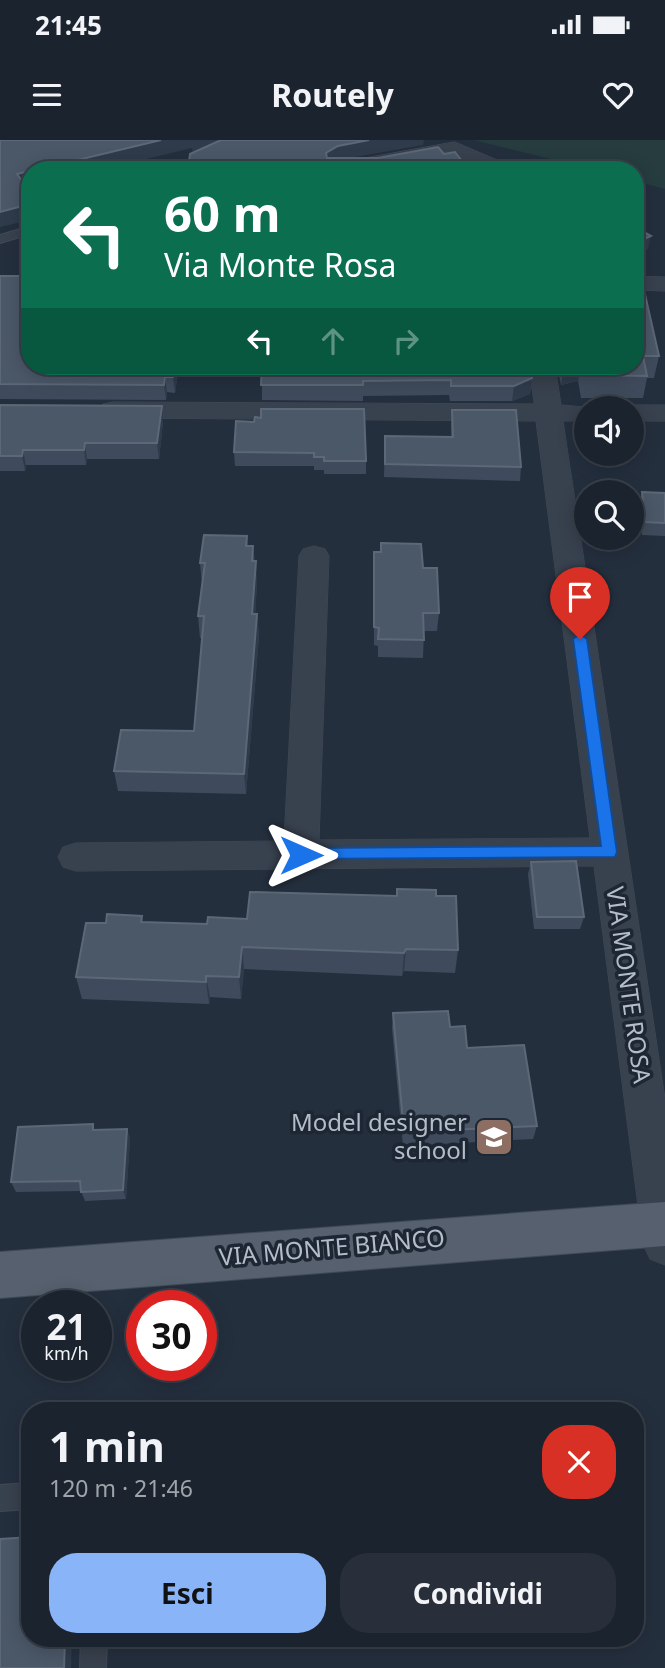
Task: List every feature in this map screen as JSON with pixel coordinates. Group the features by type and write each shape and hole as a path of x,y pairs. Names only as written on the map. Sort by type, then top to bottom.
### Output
{"main road":[{"name":"VIA MONTE BIANCO","path":"0,1275 664,1230"}],"street":[{"path":"377,161 450,144 483,161"},
{"path":"644,284 665,284"},
{"name":"VIA MONTE ROSA","path":"543,375 664,1230"},
{"path":"82,410 574,413"},
{"path":"644,413 665,413"},
{"path":"301,855 314,556"},
{"path":"76,857 610,852"}],"lane":[{"path":"193,161 223,147 258,140"},
{"path":"0,239 21,233"},
{"path":"0,1498 21,1497"},
{"path":"93,1668 94,1647"}],"green space":[{"path":"474,140 665,140 665,189 644,183 644,161 559,161"}],"building":[{"path":"0,140 161,140 74,161 21,161 21,173 17,174 21,180 21,206 0,212"},
{"path":"221,140 369,140 338,146 326,153 327,158 378,158 438,147 444,154 455,152 462,161 189,161 190,154"},
{"path":"0,276 21,276 21,375 173,375 165,377 164,385 0,384"},
{"path":"644,290 659,356 644,356"},
{"path":"644,361 647,376 585,375 644,375"},
{"path":"262,375 532,375 532,378 514,386 451,386 451,380 363,381 363,385 261,385"},
{"path":"0,405 162,406 157,443 85,443 84,450 23,450 22,456 0,456"},
{"path":"261,409 364,409 366,461 324,461 324,457 314,457 314,453 234,452 236,421 254,422 255,417 261,418"},
{"path":"452,410 516,410 521,467 385,464 385,436 453,437"},
{"path":"644,492 665,493 665,523 645,522"},
{"path":"204,535 247,536 246,546 253,546 252,561 256,561 252,614 257,614 244,774 114,771 121,730 194,731 204,616 198,616 205,563 200,563"},
{"path":"381,543 421,544 423,568 437,568 439,613 423,613 424,640 378,639 379,628 374,627 374,552 381,552"},
{"path":"576,861 584,917 537,917 531,862"},
{"path":"397,889 436,890 436,896 456,896 458,950 406,949 404,953 242,947 239,977 206,976 206,982 76,977 86,923 106,923 107,914 142,916 141,922 207,924 208,917 247,919 250,892 397,896"},
{"path":"448,1011 450,1027 465,1026 467,1048 524,1045 537,1126 404,1132 393,1013"},
{"path":"93,1124 93,1130 127,1129 123,1190 81,1192 80,1181 11,1182 18,1127"},
{"path":"21,1538 21,1647 65,1647 64,1668 0,1668 0,1539"}],"place":[{"name":"Model designer school","path":"494,1137"}],"route":[{"path":"301,855 610,852 580,639"}]}
